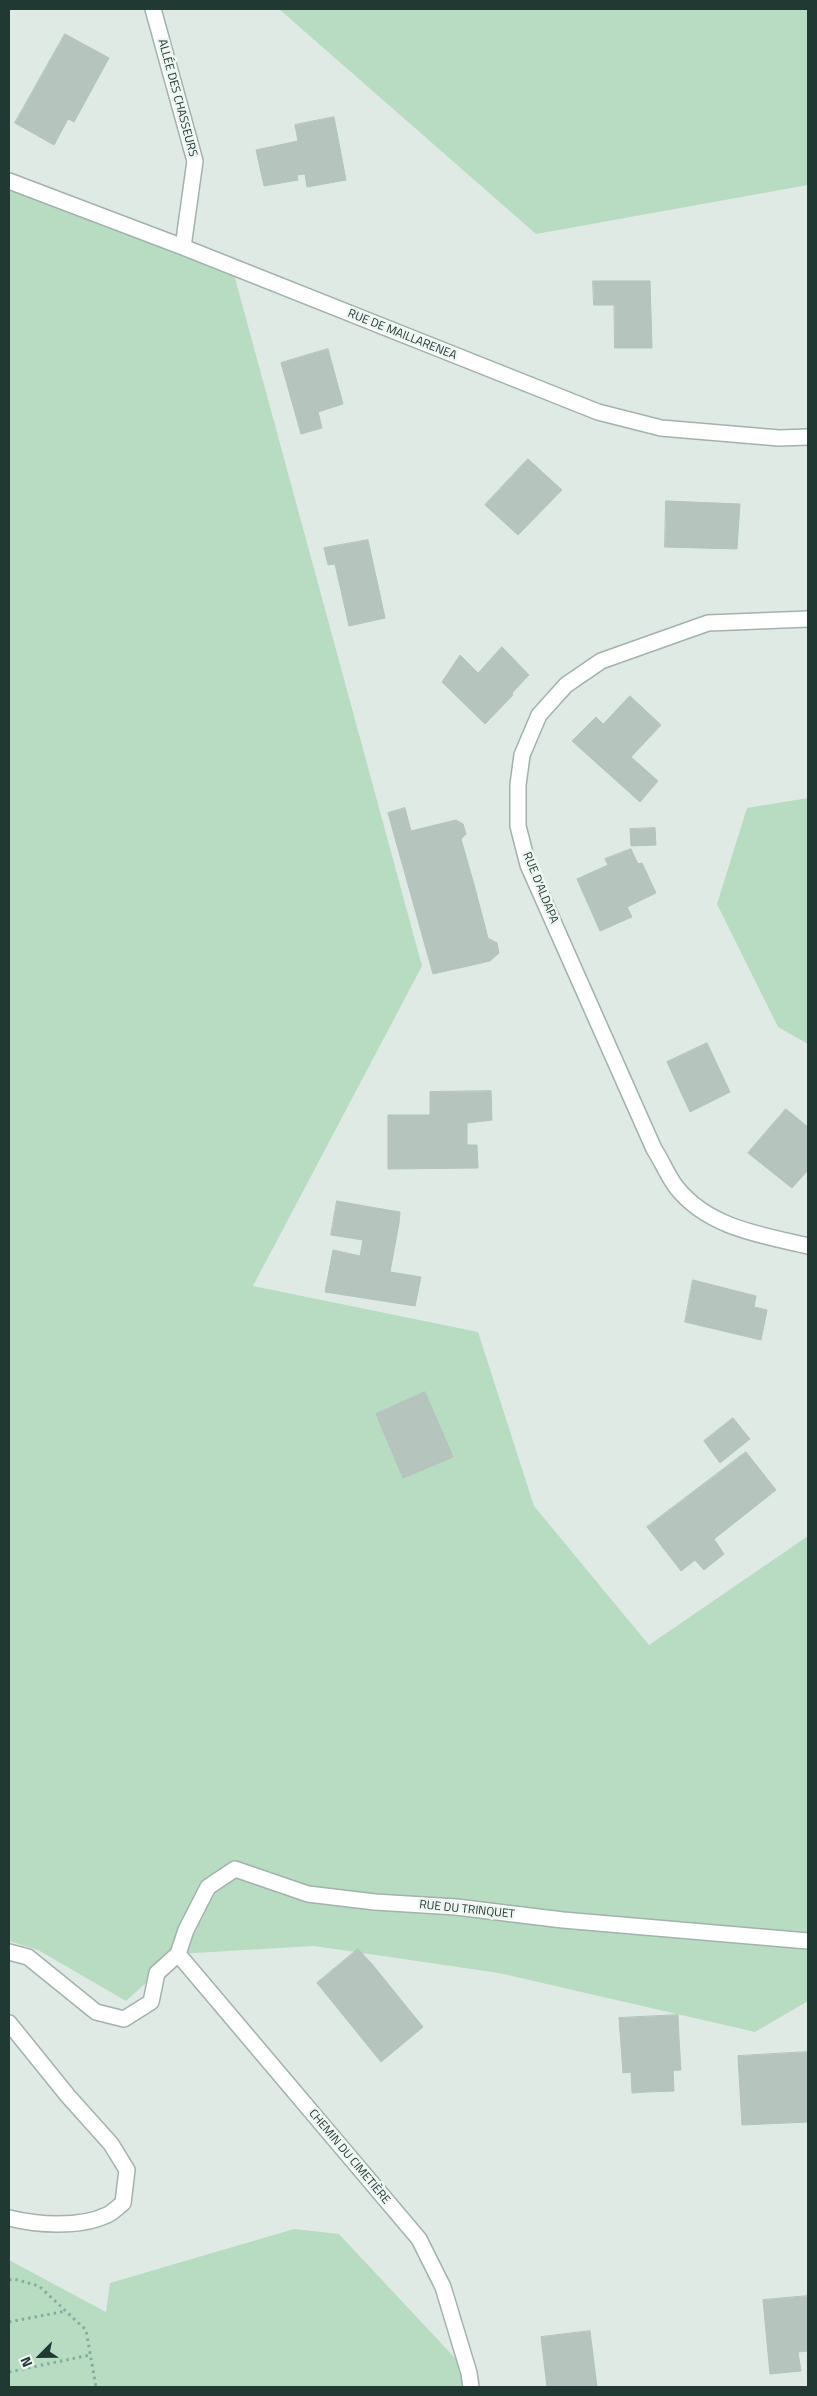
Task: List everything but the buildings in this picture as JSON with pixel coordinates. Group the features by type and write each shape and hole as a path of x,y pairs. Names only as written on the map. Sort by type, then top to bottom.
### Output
{"street":[{"name":"ALLÉE DES CHASSEURS","path":"153,9 194,161 183,246"},
{"name":"RUE DE MAILLARENEA","path":"9,180 183,246 598,412 661,428 779,438 808,437"},
{"name":"RUE D'ALDAPA","path":"808,619 708,623 601,661 566,685 539,715 522,755 518,785 518,826 528,865 654,1148 677,1188 706,1215 752,1233 808,1246"},
{"name":"RUE DU TRINQUET","path":"178,1954 186,1930 208,1887 235,1869 308,1894 375,1902 456,1907 563,1920 808,1941"},
{"path":"9,1952 28,1957 96,2012 124,2019 151,2002 157,1973 178,1954"},
{"name":"CHEMIN DU CIMETIÈRE","path":"178,1954 419,2239 443,2287 469,2373 471,2387"},
{"path":"9,2023 68,2096 111,2144 127,2170 123,2204 107,2215 67,2224 30,2223 9,2218"}],"path":[{"path":"9,2280 14,2279 39,2286 86,2330 96,2387"},
{"path":"9,2322 66,2311"},
{"path":"9,2372 90,2355"}],"green space":[{"path":"279,9 808,9 808,185 536,234"},
{"path":"9,181 232,267 422,966 253,1286 478,1332 534,1506 649,1645 808,1536 808,2001 755,2032 499,1973 314,1946 178,1954 126,2001 38,1950 9,1941"},
{"path":"808,798 808,1044 778,1027 717,904 747,808"},
{"path":"294,2229 339,2234 469,2373 471,2387 9,2387 9,2260 106,2312 110,2283"}]}
